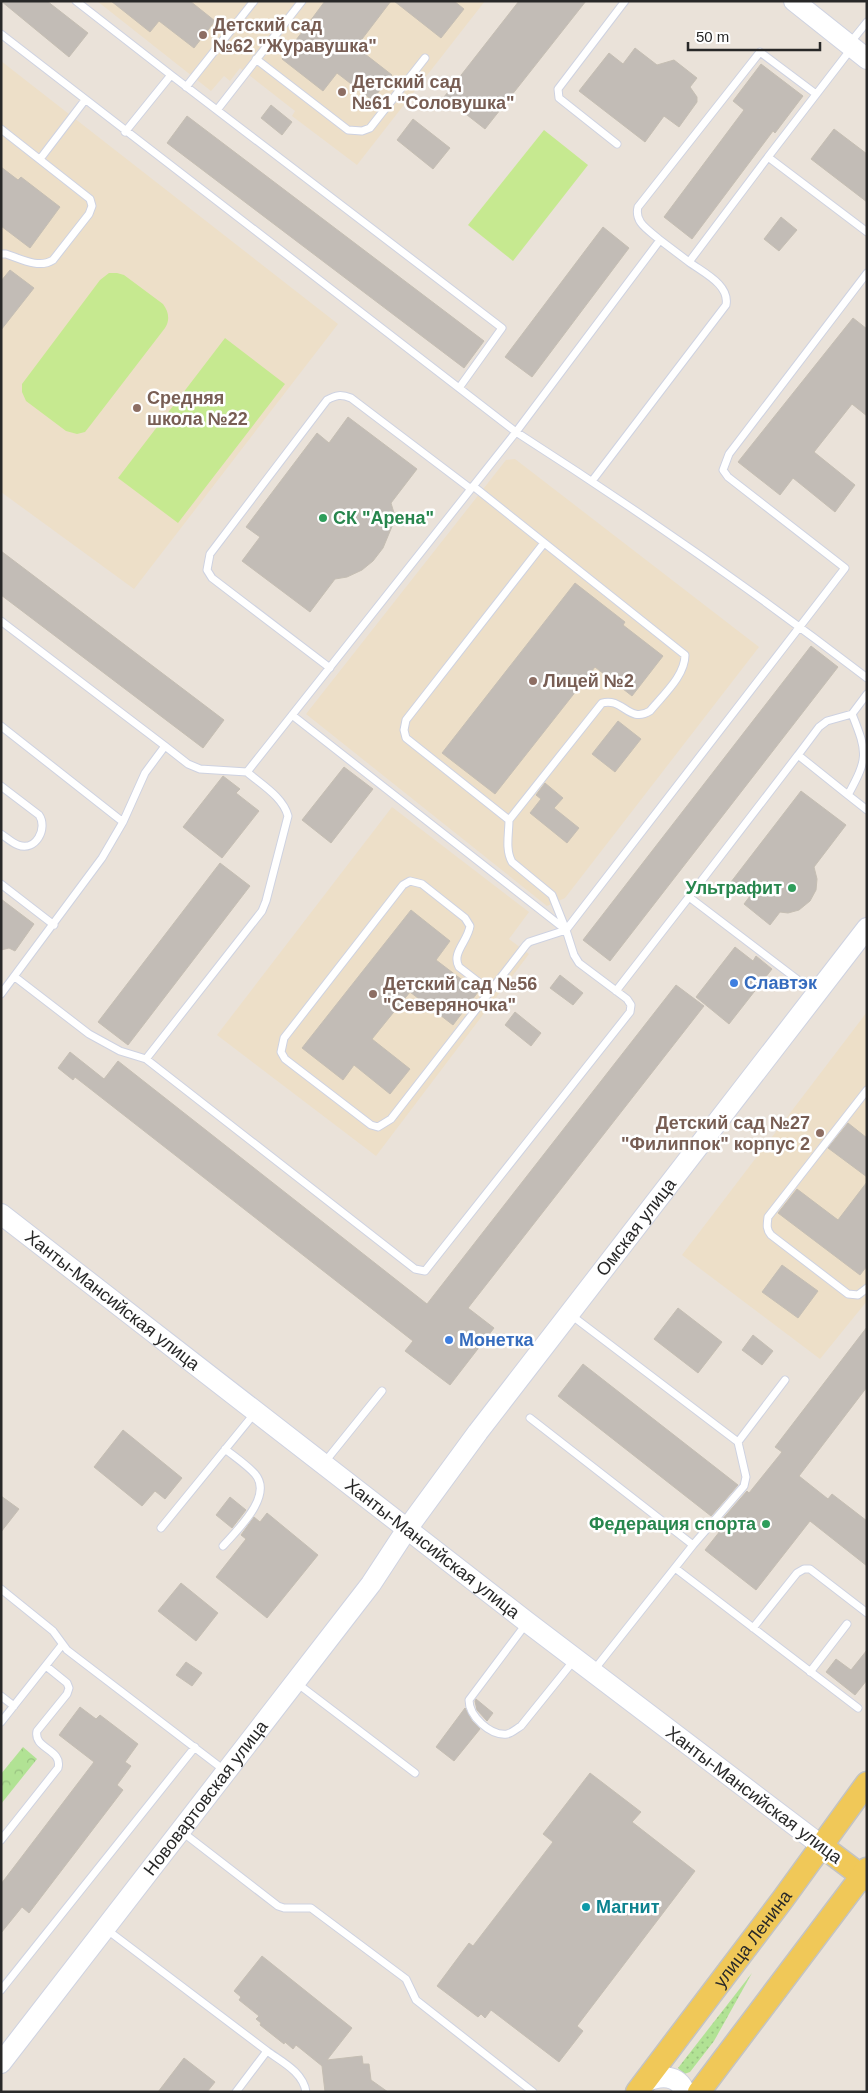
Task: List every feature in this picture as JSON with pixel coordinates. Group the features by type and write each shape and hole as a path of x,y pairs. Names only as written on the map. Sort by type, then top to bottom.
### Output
{"main road":[{"path":"794,1 856,51"},
{"name":"Омская улица","path":"407,1529 568,1313 867,928"},
{"name":"Ханты-Мансийская улица","path":"1,1214 575,1659 822,1846 865,1875"},
{"name":"Нововартовская улица","path":"1,2063 371,1584 407,1529"},
{"name":"улица Ленина","path":"641,2087 822,1846 867,1782"},
{"path":"699,2092 865,1875"},
{"path":"641,2087 657,2077 669,2077 680,2084 686,2092"}],"lane":[{"path":"76,1 502,328 459,388"},
{"path":"186,87 254,1"},
{"path":"217,110 302,1"},
{"path":"617,144 559,98 558,89 625,1"},
{"path":"689,262 816,94 856,51 867,22"},
{"path":"1,34 125,132 516,432 592,481 800,626 867,678"},
{"path":"592,481 726,305 727,299 722,287 638,221 636,214 638,207 760,52 816,94"},
{"path":"256,59 348,130 355,132 370,128 424,58"},
{"path":"125,132 171,75"},
{"path":"40,159 85,100"},
{"path":"1,129 90,199 92,206 90,214 53,260 47,264 40,265 1,254"},
{"path":"768,157 867,232"},
{"path":"247,772 516,432 660,240"},
{"path":"490,991 459,967 456,962 456,956 469,933 470,926 465,918 422,884 410,882 403,885 284,1038 281,1052 285,1059 371,1125 378,1127 391,1119 526,945 566,930 844,568 728,478 723,470 729,454 867,274"},
{"path":"15,977 90,1034 120,1051 146,1059 415,1269 425,1271 630,1012 631,1005 627,999 579,963 574,955 552,895 509,858 510,820 602,703 609,701 635,715 644,715 650,712 681,672 685,663 685,655 680,649 472,487 343,394 335,395 327,400 210,554 207,570 212,578 330,668"},
{"path":"510,820 406,738 404,730 406,720 544,543"},
{"path":"1,621 188,764 200,769 247,772 280,800 286,808 288,816 262,911 146,1059"},
{"path":"616,991 820,727 827,721 852,714 867,694"},
{"path":"848,795 862,775 867,760 866,744 852,714"},
{"path":"292,715 566,930"},
{"path":"1,726 123,822"},
{"path":"1,994 102,858 123,822 145,773 164,746"},
{"path":"798,755 867,810"},
{"path":"1,786 39,815 43,826 35,842 30,845 17,845 1,834"},
{"path":"1,884 54,925"},
{"path":"688,897 815,994"},
{"path":"867,1090 768,1217 767,1230 848,1294 858,1296 867,1288"},
{"path":"568,1313 738,1442 746,1477 744,1486 693,1545 592,1672"},
{"path":"738,1442 785,1380"},
{"path":"323,1464 382,1391"},
{"path":"161,1528 256,1411"},
{"path":"530,1418 693,1545"},
{"path":"223,1546 258,1501 261,1485 256,1474 225,1449"},
{"path":"675,1568 858,1708"},
{"path":"753,1628 797,1573 804,1568 810,1569 867,1613"},
{"path":"1,1589 53,1630 62,1645 227,1771"},
{"path":"527,1622 469,1700 469,1709 475,1717 491,1730 501,1734 509,1734 521,1726 575,1659"},
{"path":"810,1672 847,1624"},
{"path":"1,1722 62,1645"},
{"path":"1,1840 58,1768 60,1761 58,1756 38,1741 36,1737 37,1731 67,1694 69,1688 67,1683 46,1666"},
{"path":"296,1682 415,1773"},
{"path":"1,1696 14,1706"},
{"path":"3,1985 195,1747"},
{"path":"180,1831 278,1906 284,1908 311,1908 406,1979 416,2000 533,2092"},
{"path":"106,1928 300,2076 306,2092"},
{"path":"236,2092 267,2051"}],"shaded area":[{"name":"Детский сад №61 \"Соловушка\"","path":"97,1 485,1 357,165 292,116 295,111 240,68 230,81 224,76 211,91"},
{"name":"Средняя школа №22","path":"1,61 338,324 134,589 1,492"},
{"name":"Лицей №2","path":"515,459 759,647 565,898 547,906 306,714 506,460"},
{"name":"Детский сад №56 \"Северяночка\"","path":"392,807 529,912 509,939 529,954 376,1156 217,1035"},
{"name":"Детский сад №27 \"Филиппок\" корпус 2","path":"867,1012 867,1301 820,1359 682,1255"}],"green space":[{"path":"544,130 588,165 513,261 468,225"},
{"path":"109,273 124,275 163,304 168,313 168,322 85,432 77,434 66,431 26,401 22,392 22,384 100,280"},
{"path":"225,338 285,384 178,523 118,478"},
{"path":"23,1747 37,1759 1,1804 1,1774"},
{"path":"752,1973 714,2041 690,2072 684,2074 678,2068"}],"building":[{"path":"1,1 47,1 88,33 69,57"},
{"path":"111,1 190,1 215,21 194,48 159,21 150,32"},
{"path":"325,1 391,1 356,47 392,75 372,100 337,73 323,91 282,59"},
{"path":"394,1 454,1 464,9 441,38"},
{"path":"519,1 586,1 485,129 444,97"},
{"path":"635,48 657,65 674,60 697,78 690,87 697,97 697,102 679,127 664,116 645,142 579,91 609,53 623,64"},
{"path":"761,64 803,96 775,133 773,131 692,239 664,217 744,110 733,101"},
{"path":"271,105 292,122 282,135 261,118"},
{"path":"187,116 484,341 464,368 167,143"},
{"path":"413,119 450,148 433,169 397,140"},
{"path":"834,129 867,154 867,202 811,159"},
{"path":"1,167 18,180 21,177 60,207 30,248 1,226"},
{"path":"781,217 797,230 779,251 764,239"},
{"path":"603,227 629,248 532,377 505,357"},
{"path":"10,270 34,288 1,330 1,281"},
{"path":"853,318 867,329 867,416 852,404 814,452 855,485 835,512 793,478 780,495 738,462"},
{"name":"СК \"Арена\"","path":"348,417 417,469 391,503 394,513 393,524 383,548 373,561 362,570 347,577 335,579 310,612 242,561 260,537 246,527 317,433 329,443"},
{"path":"1,551 224,720 203,748 1,595"},
{"path":"575,583 625,622 623,625 663,656 632,696 595,667 495,794 442,753"},
{"path":"811,646 838,667 610,961 583,940"},
{"path":"618,721 641,739 615,772 592,754"},
{"path":"344,767 373,789 331,843 302,820"},
{"path":"223,776 240,789 236,793 259,811 222,858 183,827"},
{"path":"545,783 563,798 554,808 579,828 567,843 530,813 541,799 536,795"},
{"path":"801,791 846,825 814,867 817,879 816,890 810,901 799,910 788,913 780,912 770,925 744,904 750,896 731,882"},
{"path":"220,863 250,886 128,1045 98,1022"},
{"path":"1,899 34,924 15,951 9,948 1,950"},
{"path":"411,910 450,941 436,960 478,992 453,1025 410,992 372,1039 410,1069 390,1094 354,1065 343,1080 302,1048"},
{"name":"Славтэк","path":"735,947 753,961 756,956 772,969 729,1024 696,997"},
{"path":"560,975 583,993 573,1005 550,988"},
{"path":"676,985 704,1006 468,1308 494,1328 450,1385 405,1351 413,1341 75,1077 73,1080 58,1068 70,1052 104,1079 118,1061 427,1304"},
{"path":"515,1012 541,1033 531,1046 505,1025"},
{"path":"848,1123 867,1138 867,1177 828,1148"},
{"path":"867,1182 867,1266 860,1275 778,1213 797,1189 838,1220"},
{"path":"782,1265 818,1291 798,1318 762,1292"},
{"path":"678,1308 722,1342 698,1373 654,1339"},
{"path":"867,1327 867,1387 799,1476 828,1499 832,1494 867,1521 867,1566 810,1521 756,1590 705,1550 724,1526 720,1522 747,1491 749,1493 782,1452 775,1447"},
{"path":"753,1335 773,1351 762,1365 742,1350"},
{"path":"583,1364 738,1485 711,1516 558,1396"},
{"path":"123,1430 182,1478 165,1499 155,1491 142,1506 94,1467"},
{"path":"1,1496 19,1509 1,1532"},
{"path":"230,1497 246,1510 232,1528 216,1515"},
{"path":"267,1513 318,1555 267,1618 216,1577 246,1539 241,1535 254,1517 260,1522"},
{"path":"181,1583 218,1613 196,1641 158,1611"},
{"path":"867,1650 867,1680 855,1695 826,1672 836,1659 851,1670"},
{"path":"186,1662 202,1673 192,1686 176,1675"},
{"path":"476,1699 493,1713 487,1721 477,1710"},
{"path":"80,1707 96,1719 100,1715 138,1744 125,1762 131,1766 117,1785 123,1790 29,1913 22,1907 1,1933 1,1884 94,1762 59,1735"},
{"path":"465,1708 472,1721 480,1729 454,1761 436,1747"},
{"name":"Магнит","path":"590,1773 641,1812 632,1822 695,1871 577,2026 583,2031 559,2062 491,2010 485,2018 481,2014 478,2017 437,1986 469,1943 473,1946 553,1842 543,1834"},
{"path":"262,1956 352,2028 327,2060 362,2056 363,2064 369,2064 371,2080 388,2092 325,2092 322,2066 296,2045 293,2049 285,2042 284,2044 260,2025 261,2023 256,2019 259,2016 239,2000 241,1997 234,1991"},
{"path":"184,2058 215,2082 207,2092 158,2092"}],"place":[{"name":"Детский сад №62 \"Журавушка\"","path":"203,35"},
{"name":"Детский сад №61 \"Соловушка\"","path":"342,92"},
{"name":"Средняя школа №22","path":"137,408"},
{"name":"СК \"Арена\"","path":"323,518"},
{"name":"Лицей №2","path":"533,681"},
{"name":"Ультрафит","path":"792,888"},
{"name":"Славтэк","path":"734,983"},
{"name":"Детский сад №56 \"Северяночка\"","path":"373,994"},
{"name":"Детский сад №27 \"Филиппок\" корпус 2","path":"820,1133"},
{"name":"Монетка","path":"449,1340"},
{"name":"Федерация спорта","path":"766,1524"},
{"name":"Магнит","path":"586,1907"}]}
